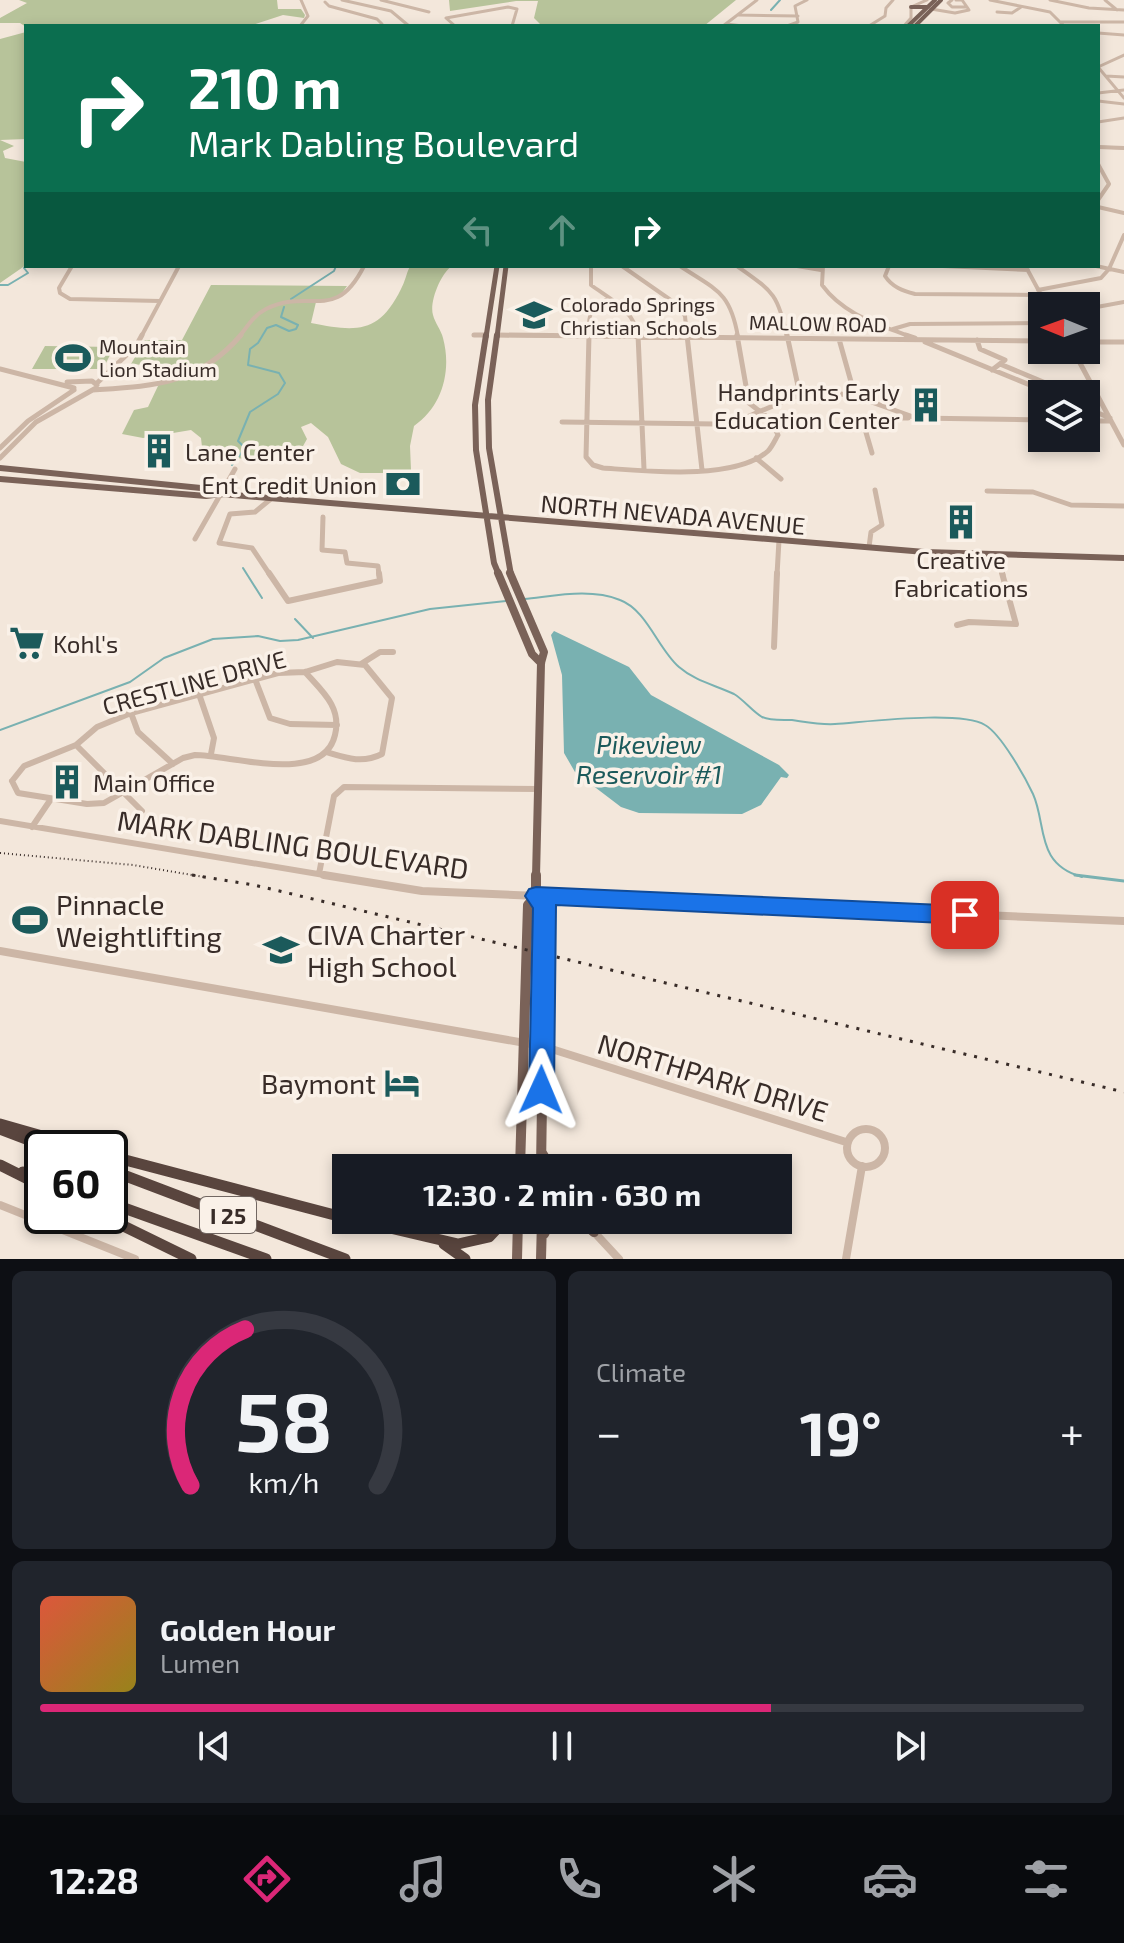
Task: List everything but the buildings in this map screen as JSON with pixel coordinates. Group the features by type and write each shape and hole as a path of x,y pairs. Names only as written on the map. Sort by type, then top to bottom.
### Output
{"highway":[{"path":"0,1126 24,1137"},
{"path":"0,1126 24,1132"},
{"path":"128,1161 332,1215"},
{"path":"0,1164 24,1172"},
{"path":"0,1164 24,1177"},
{"name":"I 25","path":"128,1177 345,1259"},
{"name":"I 25","path":"128,1209 266,1259"},
{"path":"128,1228 191,1259"},
{"path":"412,1234 458,1244 478,1242 492,1234"},
{"path":"440,1241 465,1259"}],"main road":[{"path":"917,24 935,0"},
{"path":"908,24 941,0"},
{"path":"911,7 930,8"},
{"path":"911,7 923,11"},
{"path":"497,268 474,425 494,563 532,654 541,663"},
{"path":"506,268 487,429 500,518 515,587 544,652 541,663 536,896 528,905 520,1154"},
{"path":"490,305 492,332 497,335"},
{"path":"482,358 492,338 497,335"},
{"name":"NORTH NEVADA AVENUE","path":"0,468 211,489 221,494"},
{"name":"NORTH NEVADA AVENUE","path":"0,479 869,547 998,556 1124,558"},
{"path":"536,896 545,906 543,1154"},
{"path":"517,1259 518,1234"},
{"path":"541,1259 542,1234"},
{"path":"542,1239 544,1234"}],"street":[{"path":"301,0 308,16 302,24"},
{"path":"342,0 381,8 397,14 407,24"},
{"path":"381,0 429,12"},
{"path":"363,14 402,0"},
{"path":"725,24 757,0"},
{"path":"792,24 798,22 795,6 807,0"},
{"path":"872,24 885,16 893,0"},
{"path":"907,24 911,7 927,0"},
{"path":"930,8 955,13 969,10 967,7 962,0 954,0 948,3 952,7 967,7"},
{"path":"988,0 1050,12 1063,24 1124,22"},
{"path":"1050,0 1083,7 1124,10"},
{"path":"1105,0 1117,10"},
{"path":"325,2 329,6 380,20 382,24"},
{"path":"451,24 446,17 508,7 517,9 513,24"},
{"path":"997,12 1014,12 1021,7"},
{"path":"738,15 798,16"},
{"path":"1100,33 1124,35"},
{"path":"1100,67 1124,57"},
{"path":"1100,69 1124,99"},
{"path":"1106,76 1124,77"},
{"path":"1100,93 1124,90"},
{"path":"1100,101 1124,99"},
{"path":"1100,122 1124,118"},
{"path":"1100,147 1124,148"},
{"path":"1100,168 1109,184 1100,197"},
{"path":"1100,207 1124,213"},
{"path":"1027,268 1040,292 1092,282 1104,276 1109,269 1124,235"},
{"path":"1100,267 1124,272"},
{"path":"71,268 59,288 60,293 70,299 160,301"},
{"path":"0,458 36,422 93,388 133,350 178,268"},
{"path":"0,369 74,389 161,388 185,380 234,342 264,310 284,303 327,301 345,296 356,286 363,268"},
{"path":"591,268 590,283 636,320 644,469"},
{"path":"625,268 679,306 686,319 702,470"},
{"path":"609,299 591,307 588,336 586,457 593,465 702,470 727,468 756,458 772,448 778,435 771,420 749,403 729,302 683,268"},
{"path":"740,268 774,294 780,304 800,395"},
{"path":"822,268 820,280 832,298 849,311 1028,384"},
{"path":"888,268 885,276 891,284 920,295 1028,292"},
{"path":"1100,306 1124,302"},
{"path":"893,329 905,324 1028,323"},
{"path":"474,335 485,335"},
{"name":"MALLOW ROAD","path":"497,335 1028,341"},
{"path":"839,339 855,396"},
{"path":"977,340 980,349 1005,360 992,370"},
{"path":"1100,342 1124,342"},
{"path":"1000,364 1038,380"},
{"path":"1080,364 1124,445"},
{"path":"60,383 80,383 107,374"},
{"path":"88,381 93,388"},
{"path":"0,448 26,422 80,383"},
{"path":"562,422 730,422 800,395 826,392 855,396 916,418"},
{"path":"1100,415 1110,420"},
{"path":"872,453 865,429 866,421 871,418 1028,420"},
{"path":"1100,420 1110,420"},
{"path":"756,458 781,479"},
{"path":"195,539 235,469"},
{"path":"869,547 871,532 882,525 875,490"},
{"path":"987,491 1033,492 1071,505 1124,506"},
{"path":"272,498 255,512 230,514 219,543 252,548 288,601 380,581 378,566 347,563 345,552 322,550 323,517"},
{"path":"774,647 779,540"},
{"path":"957,625 969,622 1016,624 998,556"},
{"path":"361,664 380,652 393,652"},
{"path":"305,672 337,662 361,664 389,687 393,706 386,748 378,759 352,760 326,752"},
{"name":"CRESTLINE DRIVE","path":"12,781 24,766 76,745 97,727 131,713 287,672 305,672 336,708 337,725"},
{"path":"0,783 12,781 18,793 94,805 126,793 189,756 211,754 300,766 317,760 333,742 337,725 268,720 255,679"},
{"path":"199,694 214,738 211,754"},
{"path":"131,713 138,732 173,764"},
{"path":"76,745 142,811"},
{"path":"319,874 334,796 344,787 538,789"},
{"path":"32,827 51,799"},
{"name":"MARK DABLING BOULEVARD","path":"0,821 422,891 1124,921"},
{"name":"NORTHPARK DRIVE","path":"0,951 542,1046 846,1142"},
{"path":"854,1131 871,1131 882,1138 885,1158 875,1166 862,1166 848,1155 846,1142 854,1131"},
{"path":"846,1259 862,1166"},
{"path":"0,1205 135,1259"},
{"path":"596,1234 619,1259"}],"green space":[{"path":"19,0 277,0 278,9 301,9 305,15 304,18 283,15 255,24 24,26 0,23 0,18 27,3"},
{"path":"449,0 736,0 706,24 540,24 534,18 538,1 516,1 450,11"},
{"path":"24,33 24,139 0,140 0,39"},
{"path":"0,140 14,146 3,151 5,158 24,162 24,266 0,283"},
{"path":"409,268 450,268 440,281 432,309 445,350 445,375 432,409 414,426 410,446 411,470 360,473 341,464 328,437 311,423 301,427 307,439 294,462 203,456 201,438 191,430 143,438 122,434 134,410 148,407 167,367 131,364 145,340 182,340 211,285 347,286 340,296 316,302 311,323 341,328 375,322 393,304"},
{"name":"Mountain Lion Stadium","path":"45,346 114,347 103,369 32,369"}],"water":[{"name":"Pikeview Reservoir #1","path":"554,631 629,667 651,695 779,765 789,775 787,778 781,777 761,805 742,814 639,813 621,807 575,772 564,753 562,675 551,635"}],"waterway":[{"path":"771,10 780,0"},
{"path":"0,285 8,285 28,273 24,268"},
{"path":"291,299 335,268"},
{"path":"232,465 245,448 238,441 250,412 278,394 285,383 279,373 248,365 250,349 258,343 267,328 276,325 289,331 296,329 298,325 281,317 284,307"},
{"path":"243,568 262,598"},
{"path":"524,599 597,594 620,600 638,612 685,672 734,694 765,718 830,724 955,718 985,725 1005,746 1033,794 1045,842 1056,863 1078,875"},
{"path":"312,637 430,609 506,601"},
{"path":"295,619 312,637"},
{"path":"0,730 130,682 164,658 213,639 258,636 280,641 312,637"},
{"path":"1078,875 1124,881"},
{"path":"1078,875 1082,877"}],"railway":[{"path":"0,853 133,865 196,876"},
{"path":"196,876 254,885 1124,1092"},
{"path":"196,876 204,877"}],"place":[{"name":"Colorado Springs Christian Schools","path":"534,315"},
{"name":"Mountain Lion Stadium","path":"73,358"},
{"name":"Handprints Early Education Center","path":"926,405"},
{"name":"Lane Center","path":"159,451"},
{"name":"Ent Credit Union","path":"403,484"},
{"name":"Creative Fabrications","path":"961,522"},
{"name":"Kohl's","path":"27,643"},
{"name":"Main Office","path":"67,782"},
{"name":"Pinnacle Weightlifting","path":"30,920"},
{"name":"CIVA Charter High School","path":"281,950"},
{"name":"Baymont","path":"402,1083"}],"route":[{"path":"541,1090 545,906 536,896 965,915"}]}
